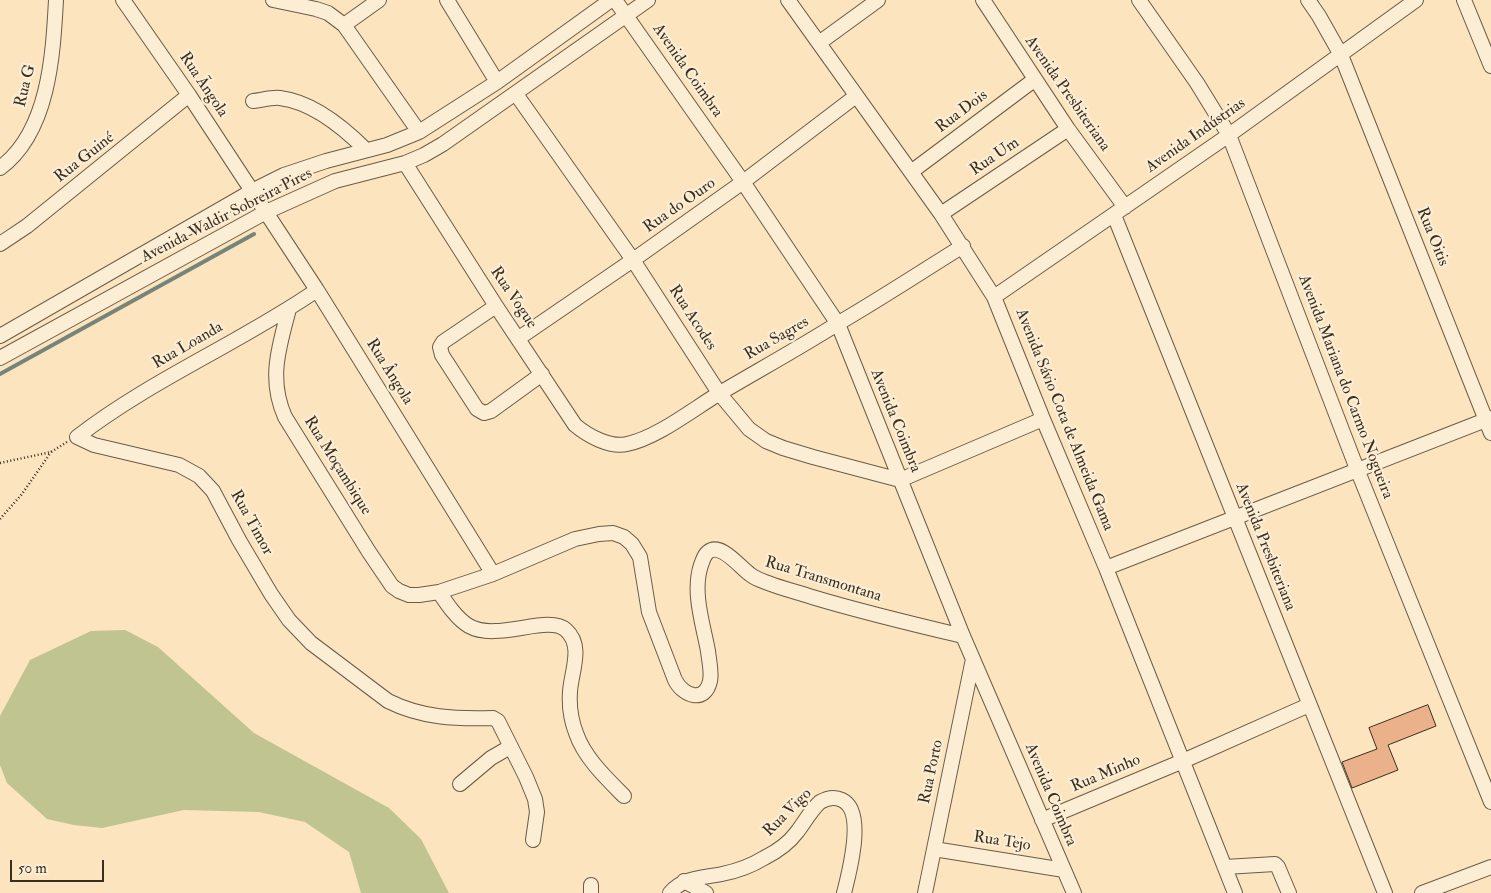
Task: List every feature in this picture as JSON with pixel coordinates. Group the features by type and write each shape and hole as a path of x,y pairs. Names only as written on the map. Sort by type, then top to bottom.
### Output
{"street":[{"name":"Rua G","path":"0,168 22,146 38,116 47,85 54,40 56,0"},
{"name":"Rua Ãngola","path":"123,0 189,95 252,191"},
{"path":"273,0 316,9 328,14 344,25 419,132"},
{"path":"344,25 379,0"},
{"path":"447,0 497,82"},
{"name":"Avenida Waldir Sobreira Pires","path":"0,336 252,191 293,172 387,145 419,132 497,82 611,0"},
{"name":"Avenida Coimbra","path":"615,0 743,182 838,324 963,636 1074,893"},
{"name":"Avenida Waldir Sobreira Pires","path":"0,358 266,212 335,181 405,163 424,155 516,94 648,0"},
{"name":"Avenida Sávio Cota de Almeida Gama","path":"788,0 941,214 994,296 1043,419 1106,568 1235,893"},
{"path":"819,44 878,0"},
{"name":"Avenida Presbiteriana","path":"982,0 1068,129 1119,211 1235,519 1385,893"},
{"name":"Avenida Mariana do Carmo Nogueira","path":"1139,0 1197,83 1229,135 1358,470 1491,802"},
{"name":"Rua Oitis","path":"1308,0 1341,54 1489,424"},
{"name":"Avenida Indústrias","path":"994,296 1229,135 1416,0"},
{"path":"1464,0 1491,66"},
{"name":"Rua Dois","path":"911,172 1034,80"},
{"name":"Rua Acodes","path":"516,94 633,260 719,393 749,429 766,441 806,455 900,480"},
{"name":"Rua Guiné","path":"0,244 27,226 189,95"},
{"name":"Rua do Ouro","path":"519,338 743,182 856,96"},
{"path":"253,101 278,98 296,101 314,109 340,126 366,150"},
{"name":"Rua Um","path":"941,214 1068,129"},
{"name":"Rua Vogue","path":"405,163 496,306 576,425 582,431 602,441"},
{"name":"Rua Ângola","path":"252,191 317,290 493,574"},
{"name":"Rua Sagres","path":"602,441 625,445 651,435 838,324 963,246"},
{"name":"Rua Loanda","path":"78,436 130,400 289,309 317,290"},
{"path":"496,306 443,342 440,347 442,355 477,409 484,413 491,411 542,374"},
{"name":"Rua Moçambique","path":"289,309 276,365 276,388 279,403 285,417 392,586 399,591 419,595 439,592 493,574"},
{"path":"900,480 1043,419"},
{"path":"1106,568 1358,470 1489,424"},
{"name":"Rua Timor","path":"78,436 94,445 179,465 199,476 213,491 243,548 271,594 289,620 310,643 388,701 416,712 438,717 495,719 501,726 510,747"},
{"name":"Rua Transmontana","path":"493,574 575,539 613,533 624,537 632,544 640,557 649,612 675,680 679,688 685,693 692,695 699,695 704,692 710,682 710,668 698,578 705,555 709,550 713,549 722,551 751,575 769,583 869,614 963,636"},
{"path":"439,592 446,603 462,620 470,626 481,630 506,631 548,625 565,629 572,636 575,646 574,672 570,690 570,710 576,734 585,752 624,796"},
{"name":"Rua Porto","path":"925,893 973,659"},
{"name":"Rua Minho","path":"1042,820 1183,761 1309,705"},
{"path":"460,784 491,758 510,747 526,777 534,799 537,812 534,840"},
{"name":"Rua Vigo","path":"670,893 684,881 742,869 763,859 796,834 818,804 830,798 840,799 845,802 854,815 855,828 852,853 844,893"},
{"name":"Rua Tejo","path":"934,849 1064,870"},
{"path":"1225,867 1275,864 1278,866 1289,893"},
{"path":"1422,893 1491,867"},
{"path":"684,881 706,893"}],"path":[{"path":"0,462 51,452 78,436"},
{"path":"0,519 22,494 51,452"}],"green space":[{"path":"125,630 158,647 254,733 389,808 421,839 449,893 361,893 349,852 305,822 259,812 184,810 102,828 74,825 47,819 7,783 0,765 0,716 30,660 91,631"}],"building":[{"path":"1428,705 1436,726 1388,745 1398,770 1352,788 1342,762 1377,749 1369,728"}],"waterway":[{"path":"0,374 254,234"}]}
